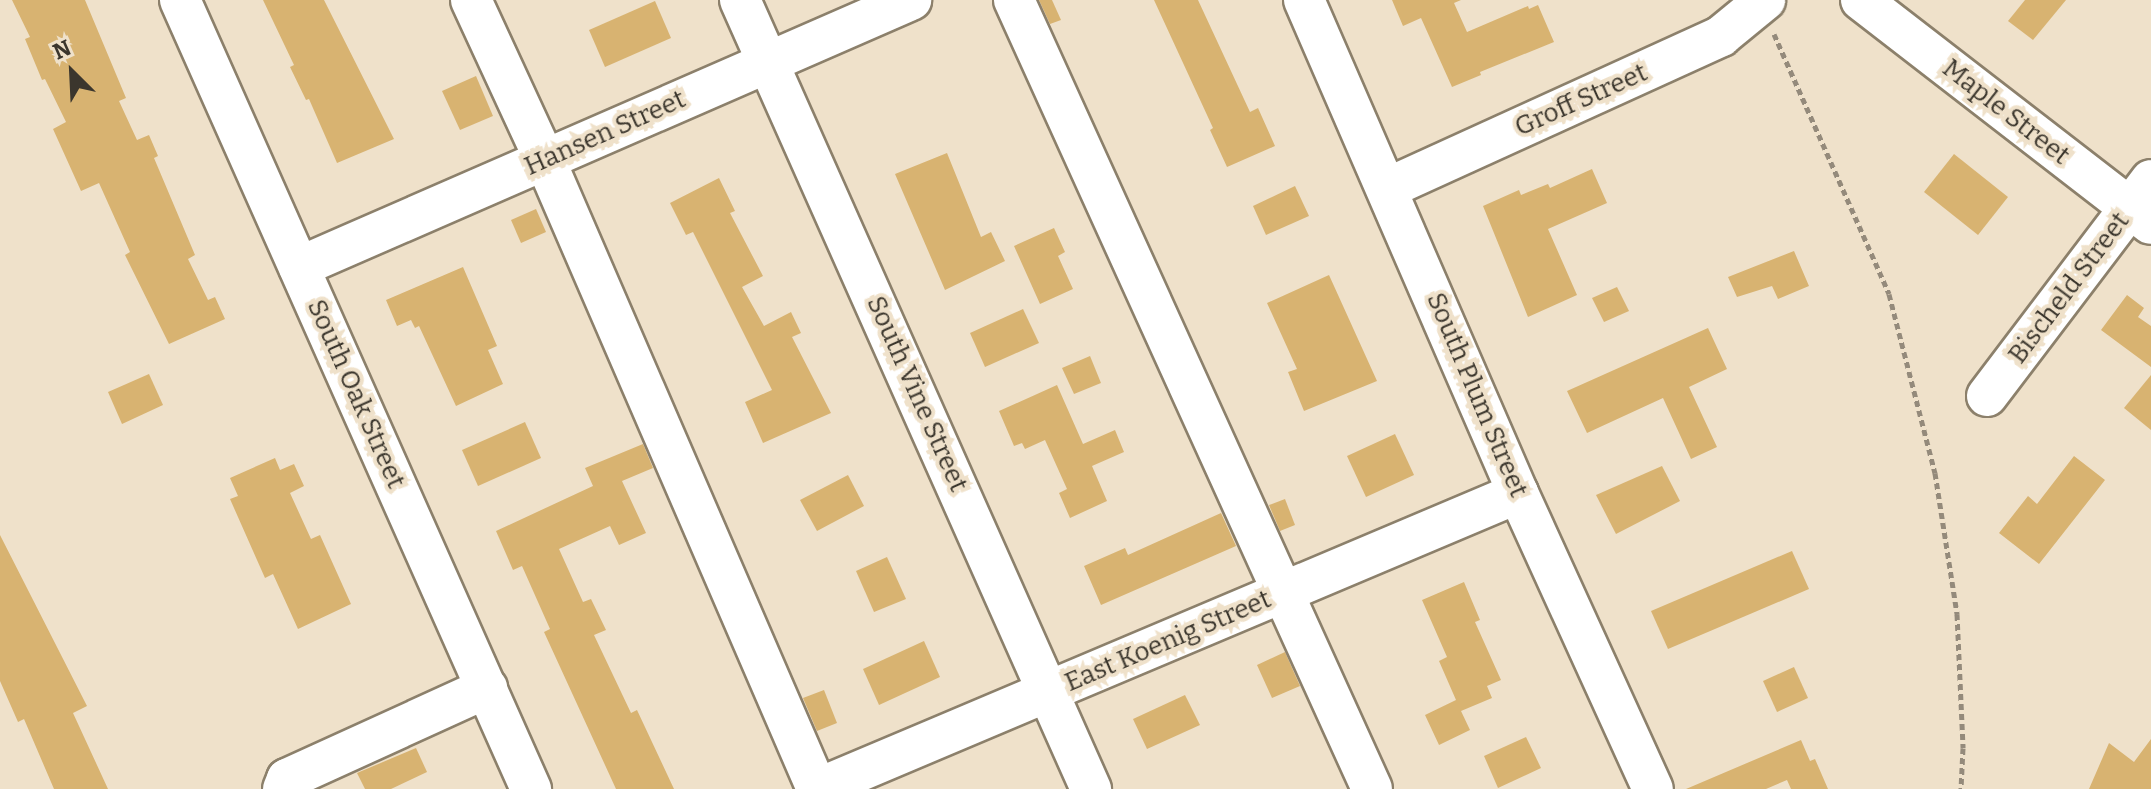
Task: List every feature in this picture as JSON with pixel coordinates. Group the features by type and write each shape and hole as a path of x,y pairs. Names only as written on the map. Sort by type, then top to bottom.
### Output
{"street":[{"name":"South Oak Street","path":"180,0 531,789"},
{"path":"471,0 545,160 817,789"},
{"name":"South Vine Street","path":"740,0 1091,789"},
{"name":"Hansen Street","path":"299,267 911,0"},
{"path":"1014,0 1372,789"},
{"name":"South Plum Street","path":"1304,0 1518,493 1653,789"},
{"name":"Maple Street","path":"1861,0 2144,204"},
{"name":"Groff Street","path":"1388,188 1721,36 1763,2"},
{"name":"Bischeld Street","path":"1987,396 2144,204"},
{"name":"East Koenig Street","path":"817,789 1518,493"},
{"path":"283,789 287,779 487,688"}],"path":[{"path":"1763,2 1889,294 1905,352 1935,473 1957,614 1963,748 1961,789"}],"building":[{"path":"12,0 85,0 126,98 119,101 137,140 149,135 158,156 154,158 195,255 188,259 208,300 215,297 225,319 169,344 125,255 130,252 99,183 81,191 53,129 66,122 45,79 42,80 25,39 30,37"},
{"path":"263,0 324,0 394,139 337,163 309,99 306,100 290,67 294,65"},
{"path":"1039,0 1052,0 1061,20 1050,24"},
{"path":"1154,0 1198,0 1250,112 1258,108 1275,146 1227,167 1210,130 1213,128"},
{"path":"1392,0 1461,0 1454,3 1467,32 1528,6 1529,9 1538,5 1554,42 1480,72 1481,75 1452,87 1421,18 1403,26"},
{"path":"2025,0 2066,0 2033,40 2008,21"},
{"path":"655,1 671,38 605,67 589,30"},
{"path":"476,76 493,116 460,130 442,91"},
{"path":"947,153 981,237 991,232 1005,261 945,290 895,174"},
{"path":"1954,154 2008,197 1978,235 1924,192"},
{"path":"1592,169 1607,203 1548,229 1577,295 1528,317 1483,206 1519,190 1521,195 1548,184 1550,188"},
{"path":"719,178 735,211 730,213 763,276 742,287 764,326 791,312 801,333 792,337 831,413 763,443 745,402 772,390 693,232 686,235 670,203"},
{"path":"1295,186 1309,216 1266,235 1253,206"},
{"path":"536,209 546,232 521,243 511,220"},
{"path":"1054,228 1065,252 1058,256 1073,289 1040,304 1014,246"},
{"path":"1794,251 1809,286 1778,299 1772,286 1737,297 1728,277"},
{"path":"463,267 497,346 488,350 503,384 456,406 419,326 415,328 411,320 397,326 386,300"},
{"path":"1329,275 1377,381 1304,411 1288,372 1297,369 1267,303"},
{"path":"1617,287 1629,311 1604,322 1592,298"},
{"path":"2127,295 2144,308 2138,317 2151,326 2151,367 2101,330"},
{"path":"1023,309 1039,343 985,367 970,333"},
{"path":"1708,328 1727,369 1689,387 1717,447 1691,459 1663,398 1587,433 1567,391"},
{"path":"1090,356 1101,383 1074,394 1062,368"},
{"path":"149,374 163,405 122,424 108,392"},
{"path":"2151,375 2151,430 2124,408"},
{"path":"1057,385 1083,444 1115,430 1124,452 1092,466 1107,501 1070,518 1059,493 1067,489 1045,440 1025,449 1022,443 1014,446 999,411"},
{"path":"525,422 541,458 478,486 462,450"},
{"path":"1395,434 1414,475 1366,497 1347,456"},
{"path":"643,444 653,468 622,481 646,533 619,545 610,526 559,549 583,602 591,599 606,630 594,635 631,713 637,710 674,789 616,789 544,632 550,629 522,566 513,570 496,531 593,486 585,468"},
{"path":"2074,456 2105,480 2039,564 1999,533 2028,496 2037,504"},
{"path":"275,458 280,470 294,464 304,486 290,493 311,539 320,535 351,604 298,629 273,574 265,578 230,499 238,496 230,478"},
{"path":"1662,466 1680,501 1616,534 1596,495"},
{"path":"848,475 864,506 817,531 800,500"},
{"path":"1285,499 1295,525 1280,531 1269,505"},
{"path":"1221,513 1236,546 1101,605 1084,566 1125,548 1128,555"},
{"path":"0,535 87,706 73,713 108,789 54,789 24,719 18,722 0,681"},
{"path":"1792,551 1809,589 1668,649 1651,611"},
{"path":"887,557 906,599 874,612 856,571"},
{"path":"1464,582 1480,620 1475,622 1501,680 1487,686 1492,698 1461,711 1470,730 1439,745 1425,715 1456,700 1439,661 1447,657 1422,600"},
{"path":"924,641 940,677 879,705 863,669"},
{"path":"1285,652 1300,686 1272,698 1257,665"},
{"path":"1794,667 1808,698 1777,712 1763,681"},
{"path":"824,690 837,723 817,731 803,698"},
{"path":"1185,695 1200,725 1147,749 1133,719"},
{"path":"1526,737 1541,768 1498,788 1484,756"},
{"path":"2151,739 2151,789 2089,789 2109,743 2134,762"},
{"path":"1801,740 1810,761 1815,759 1828,789 1791,789 1787,780 1766,789 1686,789"},
{"path":"416,748 427,772 391,789 365,789 357,773"}]}
